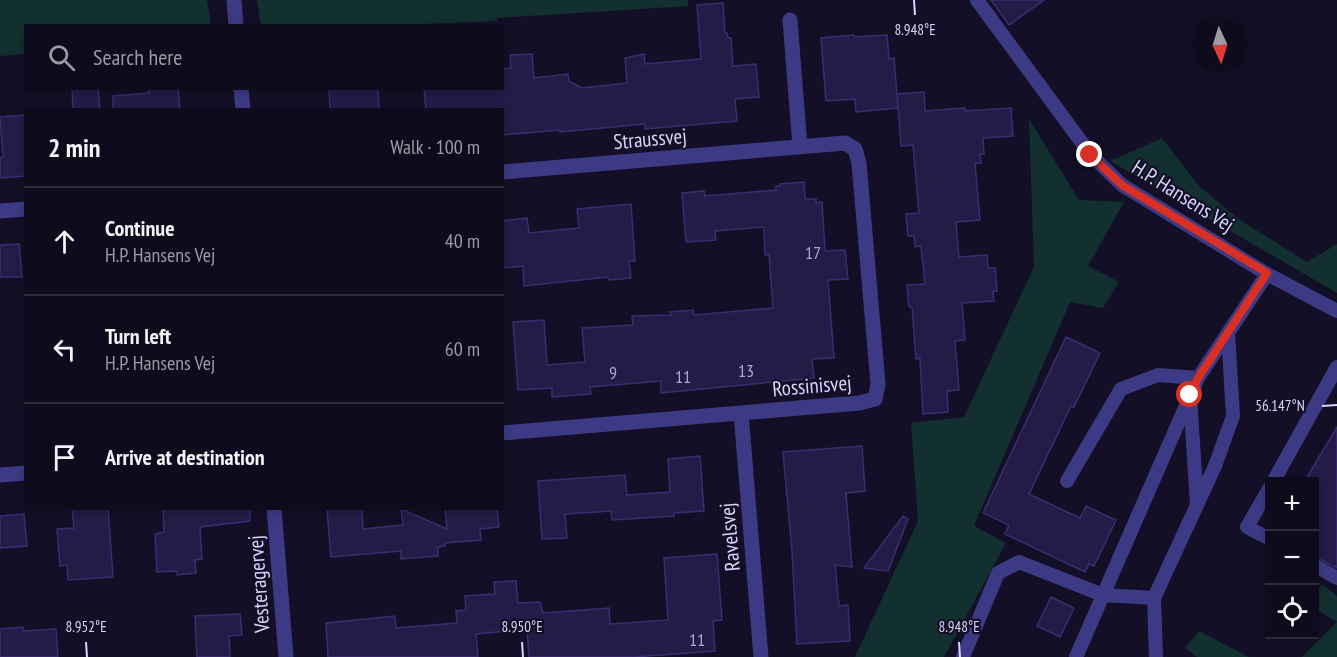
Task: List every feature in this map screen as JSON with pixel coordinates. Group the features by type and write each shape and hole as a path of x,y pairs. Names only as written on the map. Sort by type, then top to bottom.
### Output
{"street":[{"path":"234,0 236,24"},
{"path":"790,20 800,147"},
{"path":"241,90 243,108"},
{"name":"Straussvej","path":"504,172 845,143 855,149"},
{"name":"Rossinisvej","path":"504,433 859,403 875,399 878,384 859,163 855,149"},
{"path":"0,211 24,209"},
{"name":"Ravelsvej","path":"741,413 761,657"},
{"path":"0,475 24,473"},
{"name":"Vesteragervej","path":"274,510 286,657"}],"lane":[{"name":"H.P. Hansens Vej","path":"976,0 1090,155 1122,185 1267,273 1337,311"},
{"path":"1076,657 1198,378 1267,273"},
{"path":"1156,657 1154,598 1215,466 1233,416 1228,333"},
{"path":"1276,477 1337,367"},
{"path":"1067,482 1121,388 1158,375 1198,378"},
{"path":"1190,395 1197,505"},
{"path":"1265,494 1247,527 1265,537"},
{"path":"963,657 998,573 1018,562 1103,595 1154,598"},
{"path":"1319,568 1337,578"}],"green space":[{"path":"0,0 207,0 211,24 24,24 24,54 0,56"},
{"path":"257,0 688,0 688,6 497,18 497,21 424,24 261,24"},
{"path":"1029,119 1079,200 1124,202 1088,266 1119,282 1103,308 1070,302 974,526 1006,543 944,657 855,657 918,521 911,423 964,417 1034,267"},
{"path":"1162,138 1199,186 1240,220 1307,262 1337,244 1337,293 1110,161"},
{"path":"1322,584 1337,596 1337,622 1319,611 1319,588"},
{"path":"1337,622 1337,657 1302,657"},
{"path":"1199,631 1249,657 1197,657 1185,648"}],"building":[{"path":"991,0 1044,0 1009,25"},
{"path":"723,3 725,33 728,38 731,38 733,66 756,64 759,97 735,99 737,121 645,129 645,124 504,135 504,108 426,108 424,90 504,90 504,69 511,68 510,55 532,54 534,78 568,74 569,81 582,88 627,83 625,58 644,54 645,64 701,59 697,5"},
{"path":"854,35 854,37 887,35 889,59 894,58 898,108 856,112 855,99 826,101 821,38"},
{"path":"72,90 98,90 100,108 73,108"},
{"path":"149,90 178,90 180,108 113,108 113,96 149,93"},
{"path":"329,90 378,90 379,108 330,108"},
{"path":"924,92 925,111 1011,108 1013,136 983,138 984,154 980,154 981,163 975,163 980,220 956,222 959,257 987,255 988,268 995,268 997,291 993,291 994,301 962,303 965,340 955,341 959,390 947,391 948,412 923,414 920,358 916,359 912,307 909,307 907,285 925,284 921,246 915,247 914,236 908,236 906,214 919,213 913,145 901,146 897,94"},
{"path":"24,115 24,176 0,178 0,158 3,157 0,117"},
{"path":"804,182 805,199 816,199 816,203 822,202 825,251 845,250 848,279 828,280 834,358 812,359 814,378 661,393 661,381 590,387 591,394 552,397 552,388 518,390 513,322 544,320 547,365 585,362 582,328 633,325 632,316 671,315 670,312 693,310 694,315 773,308 769,255 765,255 764,227 715,231 716,240 686,242 682,193 704,191 705,196 776,190 776,186 780,184"},
{"path":"631,204 635,261 629,261 631,278 609,280 608,277 524,286 523,266 504,268 504,221 527,218 529,233 579,228 577,209"},
{"path":"19,244 22,277 0,277 0,245"},
{"path":"1066,337 1100,353 1074,407 1071,406 1029,494 1080,518 1086,506 1116,520 1094,566 1089,564 1085,572 1005,534 1009,525 983,513"},
{"path":"1337,427 1337,568 1319,559 1319,477 1307,477"},
{"path":"862,446 865,491 846,493 852,567 835,565 839,606 848,605 850,641 797,644 783,452"},
{"path":"700,456 704,511 674,513 674,516 612,520 611,511 565,514 567,538 542,539 538,481 625,475 627,495 670,492 668,459"},
{"path":"72,510 108,510 113,577 68,580 67,565 60,566 57,529 74,528"},
{"path":"163,510 250,510 250,521 200,527 202,559 195,560 196,573 177,575 177,571 157,572 155,534 164,532"},
{"path":"327,510 362,510 363,529 403,525 401,510 403,510 447,529 445,510 497,510 499,527 480,529 481,540 445,543 445,546 438,547 438,556 401,559 401,551 331,557"},
{"path":"24,514 27,546 0,548 0,516"},
{"path":"903,516 908,519 888,571 864,568"},
{"path":"717,554 722,620 713,621 715,651 634,657 529,657 527,629 476,634 478,657 328,657 326,623 395,616 396,628 457,623 456,611 466,610 465,596 495,594 494,582 516,581 518,603 540,602 543,613 609,608 610,624 668,620 664,558"},
{"path":"1051,597 1074,608 1060,637 1037,626"},
{"path":"240,614 242,635 229,636 230,657 197,657 195,616"},
{"path":"23,627 23,631 56,629 58,657 0,657 0,629"}],"route":[{"path":"1090,155 1122,185 1267,273 1198,378 1190,395"}]}
